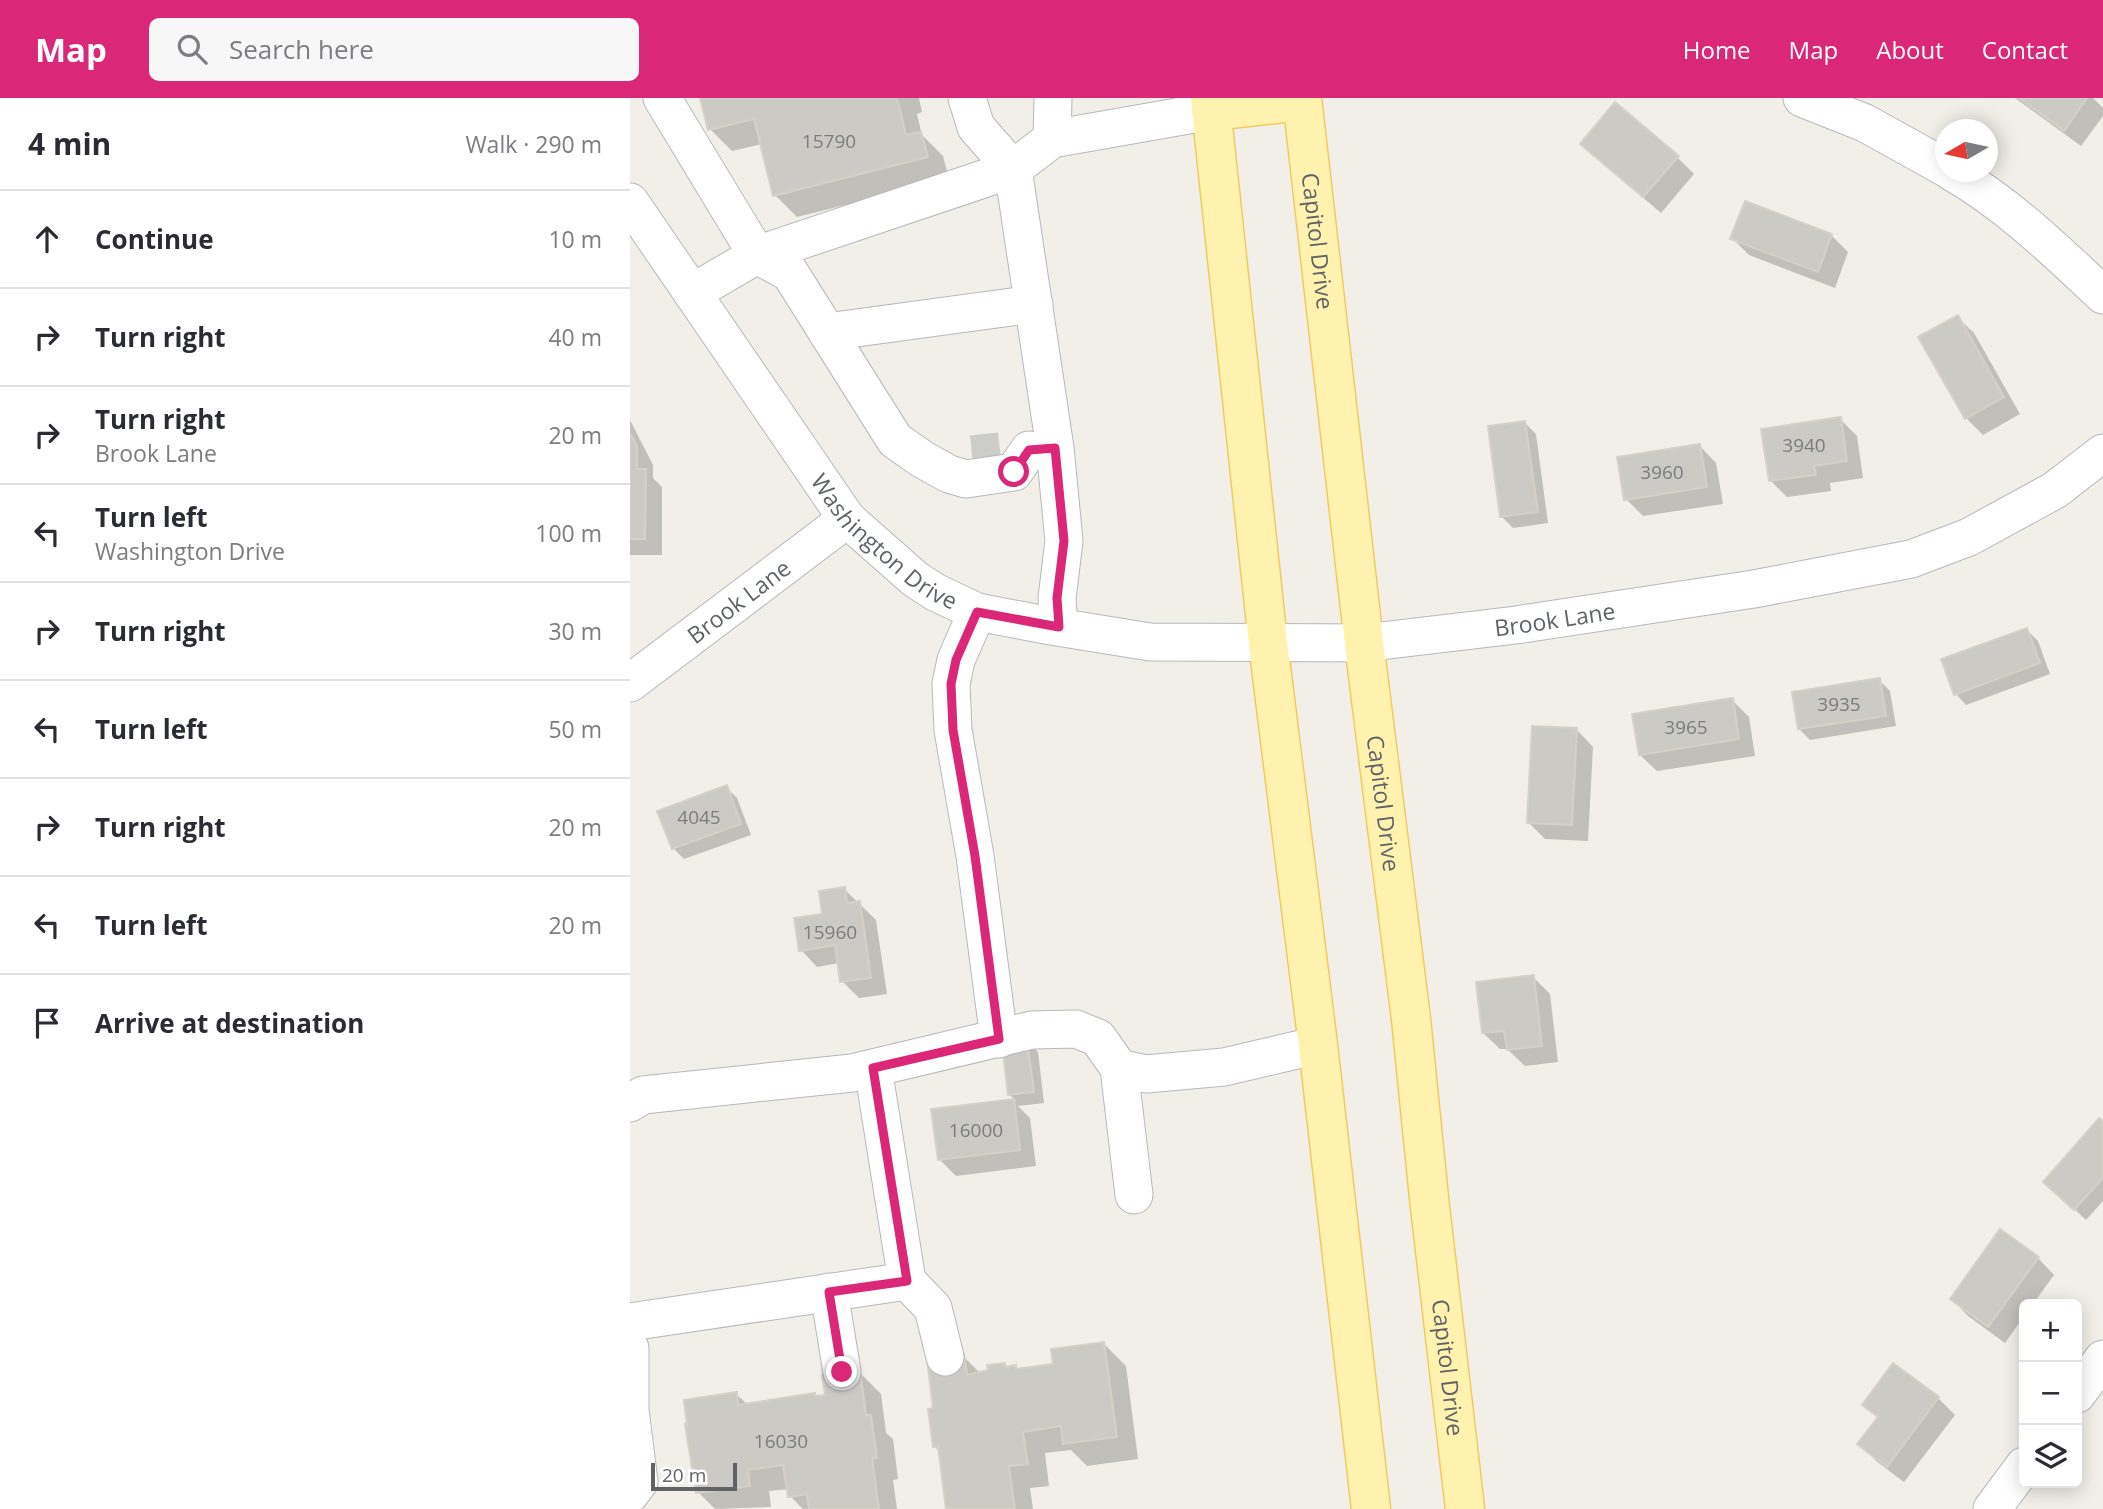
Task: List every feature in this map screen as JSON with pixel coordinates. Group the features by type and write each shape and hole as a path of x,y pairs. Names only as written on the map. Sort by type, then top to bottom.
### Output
{"main road":[{"path":"1302,100 1210,105 1268,643 1318,1045 1371,1509"},
{"name":"Capitol Drive","path":"1302,100 1364,643 1411,1019 1465,1509"}],"street":[{"path":"662,98 757,256 790,273 895,440 949,474 967,479 1014,472 1014,451 1034,304 1013,169 976,127 967,98"},
{"path":"1052,139 1053,98"},
{"path":"1802,98 1866,123 1935,161"},
{"path":"692,293 757,256 1013,169 1052,139 1210,105"},
{"path":"1970,182 2052,247 2103,295"},
{"name":"Washington Drive","path":"630,202 847,519 915,579 977,612 956,660 951,684 953,730 975,856 999,1039"},
{"path":"827,332 1034,304"},
{"path":"922,459 1014,451"},
{"path":"1014,451 1064,541 1057,598 1059,627"},
{"name":"Brook Lane","path":"977,612 1150,642 1364,643 1517,625 1741,592 1910,559 1969,537 2011,515 2054,490 2103,453"},
{"name":"Brook Lane","path":"630,683 847,519"},
{"path":"630,1103 643,1095 852,1073 1032,1030 1076,1029 1098,1038 1119,1068 1134,1195"},
{"path":"1119,1068 1146,1074 1224,1067 1318,1045"},
{"path":"873,1068 907,1281 933,1308 945,1357"},
{"path":"630,1322 907,1281"},
{"path":"829,1292 842,1372"},
{"path":"630,1349 630,1410 639,1482 630,1494"},
{"path":"2082,1387 2103,1359"},
{"path":"1993,1509 2019,1473"}],"building":[{"path":"700,98 897,98 906,135 921,132 928,157 773,196 754,119 708,130"},
{"path":"2019,98 2087,98 2064,131"},
{"path":"1615,102 1679,156 1643,197 1580,144"},
{"path":"1745,201 1832,234 1818,272 1730,239"},
{"path":"1958,315 2004,397 1965,419 1918,337"},
{"path":"1841,417 1847,461 1814,466 1816,475 1769,481 1761,429"},
{"path":"1525,421 1538,512 1500,517 1488,426"},
{"path":"630,433 637,446 637,469 646,469 645,539 630,539"},
{"path":"1700,444 1707,487 1624,500 1617,457"},
{"path":"2027,628 2040,663 1954,695 1941,659"},
{"path":"1880,678 1886,716 1798,729 1792,692"},
{"path":"1733,698 1739,739 1639,755 1632,714"},
{"path":"1532,726 1577,728 1572,825 1527,823"},
{"path":"727,785 741,824 672,849 657,811"},
{"path":"845,887 847,903 860,901 871,978 840,982 835,945 799,951 794,918 822,914 819,891"},
{"path":"1534,975 1542,1046 1507,1050 1504,1031 1482,1033 1476,982"},
{"path":"1027,1040 1034,1092 1008,1095 1002,1043"},
{"path":"1014,1099 1020,1150 938,1160 931,1109"},
{"path":"2099,1118 2103,1121 2103,1178 2074,1210 2043,1182"},
{"path":"2000,1229 2039,1257 1988,1327 1950,1299"},
{"path":"1104,1342 1117,1437 1063,1444 1061,1426 1023,1432 1028,1464 1009,1466 1015,1509 946,1509 938,1446 933,1447 928,1409 933,1408 927,1359 964,1354 967,1375 988,1370 987,1365 1005,1363 1005,1367 1016,1365 1016,1369 1053,1364 1051,1349"},
{"path":"1893,1363 1939,1397 1887,1467 1857,1444 1878,1417 1862,1405"},
{"path":"860,1370 866,1415 871,1415 877,1458 872,1458 879,1509 809,1509 807,1494 788,1497 783,1465 748,1470 750,1486 696,1493 684,1400 737,1392 738,1405 815,1393 815,1396 825,1395 822,1375"}],"tunnel":[{"path":"972,454 1000,451"}],"route":[{"path":"842,1372 829,1292 907,1281 873,1068 999,1039 975,856 953,730 951,684 956,660 977,612 1059,627 1057,598 1064,541 1055,448 1029,450 1014,472"}]}
